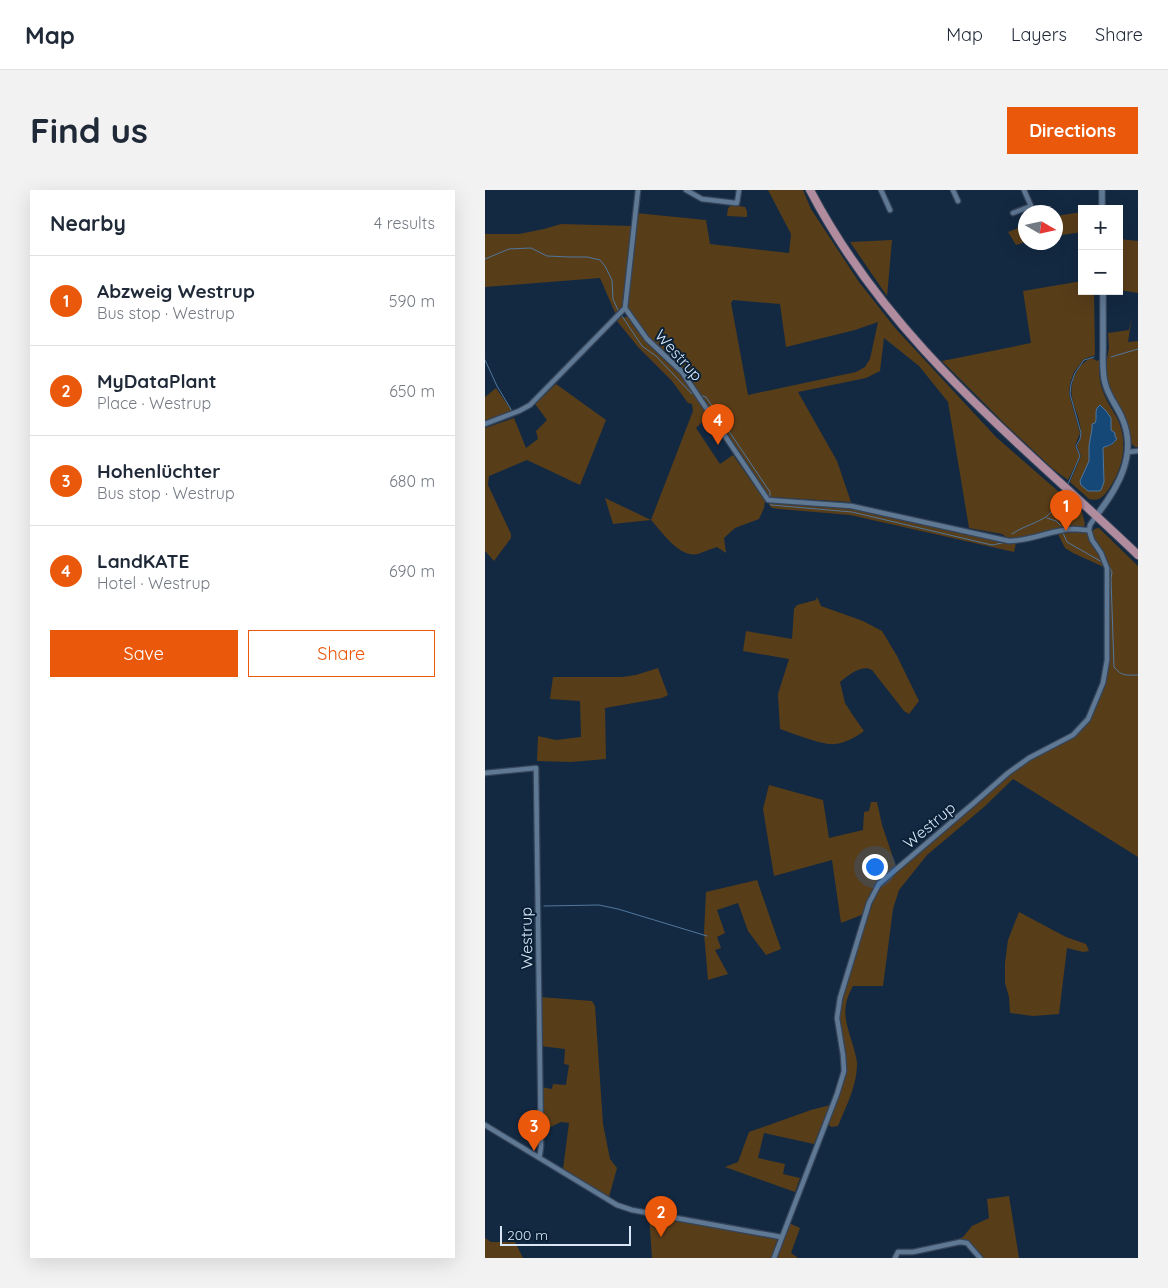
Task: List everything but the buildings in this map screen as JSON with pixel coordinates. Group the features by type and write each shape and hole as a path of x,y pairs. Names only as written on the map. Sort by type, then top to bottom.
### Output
{"main road":[{"path":"811,190 845,250 869,284 927,355 981,410 1138,555"}],"street":[{"path":"485,424 530,405 625,308 638,190"},
{"path":"687,190 702,199 736,204 739,190"},
{"path":"881,190 890,210"},
{"path":"953,190 958,202"},
{"path":"1013,213 1031,206 1024,190"},
{"path":"1102,190 1102,205"},
{"path":"1089,530 1090,525 1120,481 1128,452 1125,425 1109,394 1103,375 1103,295"},
{"name":"Westrup","path":"625,308 647,339 682,372 768,500 851,506 1009,541 1018,541 1065,530 1089,530 1092,540 1101,553 1107,568 1107,660 1103,683 1088,719 1073,735 1029,758 1008,773 879,884 873,892 840,998 837,1018 844,1071 837,1094 774,1258"},
{"path":"1128,452 1138,451"},
{"name":"Westrup","path":"485,772 536,768 541,1146 539,1157"},
{"path":"485,1125 617,1205 632,1210 781,1238"},
{"path":"895,1258 898,1252 913,1252 960,1242 967,1243 980,1258"}],"shaded area":[{"path":"768,190 803,190 811,209 859,282 896,329 996,437 1082,512 1085,524 1083,528 1020,539 1009,539 1002,534 969,528 948,402 919,366 884,338 880,371 866,378 798,392 837,461 851,502 769,497 684,372 641,330 627,305 636,213 706,220 710,244 789,253 791,234","holes":["733,300 780,304 786,347 855,330 878,322 870,359 865,367 856,372 748,395 731,303"]},
{"path":"732,205 745,207 747,217 727,216 728,208"},
{"path":"1078,213 1078,233 1063,235 1063,215"},
{"path":"561,224 632,226 623,307 616,315 600,278 485,287 485,234 519,234"},
{"path":"1018,228 1018,244 1016,245 1008,232"},
{"path":"1123,239 1138,241 1138,293 1123,291"},
{"path":"892,240 887,296 850,242"},
{"path":"1078,282 1078,295 1094,295 1095,355 1084,359 1074,372 1070,383 1069,394 1080,433 1075,446 1080,456 1068,480 1053,469 1005,424 942,361 1031,343 1023,291"},
{"path":"1132,316 1128,342 1138,341 1138,447 1135,447 1130,442 1125,420 1110,389 1105,370 1109,348 1108,333 1129,330"},
{"path":"621,317 628,317 637,331 681,374 696,396 708,416 696,428 720,464 733,455 765,501 759,519 735,528 724,538 726,553 717,547 698,554 684,552 666,538 651,520 693,411 692,404 688,403 672,381 638,347 617,321"},
{"path":"1091,358 1096,361 1099,360 1101,386 1123,435 1123,453 1119,470 1108,490 1096,500 1089,499 1070,482 1081,456 1077,446 1081,437 1081,431 1072,397 1072,383 1083,363","holes":["1100,405 1111,420 1111,430 1114,434 1115,442 1103,449 1104,478 1102,487 1089,491 1080,481 1089,461 1092,424 1095,423 1096,411"]},
{"path":"556,384 606,420 580,485 527,460 489,476 488,485 511,534 511,538 494,561 485,551 485,428 514,418 526,448 538,439 536,431 547,420 535,404"},
{"path":"496,388 512,411 485,422 485,397"},
{"path":"605,498 651,520 613,524"},
{"path":"769,501 851,506 1016,543 1014,552 850,515 772,508 769,505"},
{"path":"1099,528 1138,566 1138,857 1013,779 984,807 927,855 899,890 893,909 883,986 853,986 846,1003 847,1025 856,1058 857,1072 851,1096 838,1126 831,1127 827,1123 845,1070 837,1018 841,998 867,917 881,883 1008,775 1030,759 1075,735 1090,720 1105,683 1108,568 1093,539 1092,533 1094,529"},
{"path":"1075,530 1084,531 1088,535 1106,568 1065,548 1058,534"},
{"path":"817,597 821,606 863,621 882,631 897,656 919,701 909,714 904,711 872,670 863,668 840,682 845,703 864,731 846,741 830,744 780,729 778,694 789,659 743,651 746,631 792,639 794,609 797,605 816,600"},
{"path":"658,668 668,695 662,698 605,708 606,759 571,762 537,761 538,736 556,740 581,737 580,701 550,699 553,677 622,677"},
{"path":"769,785 823,800 829,838 863,830 864,812 869,811 871,802 877,802 882,825 896,866 878,880 864,914 841,923 832,860 774,876 763,809"},
{"path":"757,880 781,949 766,955 748,931 738,903 717,910 725,933 717,937 721,948 715,950 728,974 708,980 704,933 706,892"},
{"path":"1019,912 1066,937 1086,944 1089,951 1083,952 1067,948 1059,1014 1033,1016 1010,1013 1009,997 1005,983 1005,963 1008,940"},
{"path":"540,997 592,1001 595,1006 603,1124 610,1159 617,1168 609,1197 563,1169 569,1123 561,1122 542,1131 541,1087 552,1089 553,1084 566,1085 569,1065 564,1064 565,1049 540,1046"},
{"path":"830,1105 814,1144 764,1133 758,1158 785,1164 783,1174 800,1178 795,1192 725,1167 738,1162 749,1132"},
{"path":"1009,1196 1019,1258 981,1258 967,1241 956,1240 963,1237 972,1226 989,1218 987,1199"},
{"path":"649,1215 778,1238 771,1258 652,1258"},
{"path":"789,1223 800,1228 791,1253 798,1258 776,1258"},
{"path":"485,1238 491,1242 515,1242 523,1258 485,1258"}],"water":[{"path":"1100,405 1111,418 1111,430 1117,438 1112,444 1103,448 1104,482 1101,490 1088,491 1081,485 1080,481 1089,461 1092,424 1096,421 1096,411"}],"waterway":[{"path":"485,259 509,249 531,248 547,256 587,257 600,260 612,280 613,299 618,310"},
{"path":"622,316 642,346 656,356 694,394"},
{"path":"1111,357 1138,349"},
{"path":"1068,484 1080,456 1076,446 1081,433 1070,394 1071,384 1075,373 1084,360 1094,357"},
{"path":"485,360 497,386 512,411"},
{"path":"699,395 706,397 770,492 770,499"},
{"path":"1012,534 1047,516 1056,506 1065,490"},
{"path":"771,502 771,505 852,512 992,545 1002,543"},
{"path":"1047,518 1056,521 1061,526"},
{"path":"1063,533 1067,542 1102,562"},
{"path":"1109,566 1112,572 1114,667 1122,674 1138,675"},
{"path":"544,906 599,905 707,936"}],"place":[{"name":"LandKATE","path":"718,445"},
{"name":"Abzweig Westrup","path":"1066,531"},
{"name":"Hohenlüchter","path":"534,1151"},
{"name":"MyDataPlant","path":"661,1237"}]}
